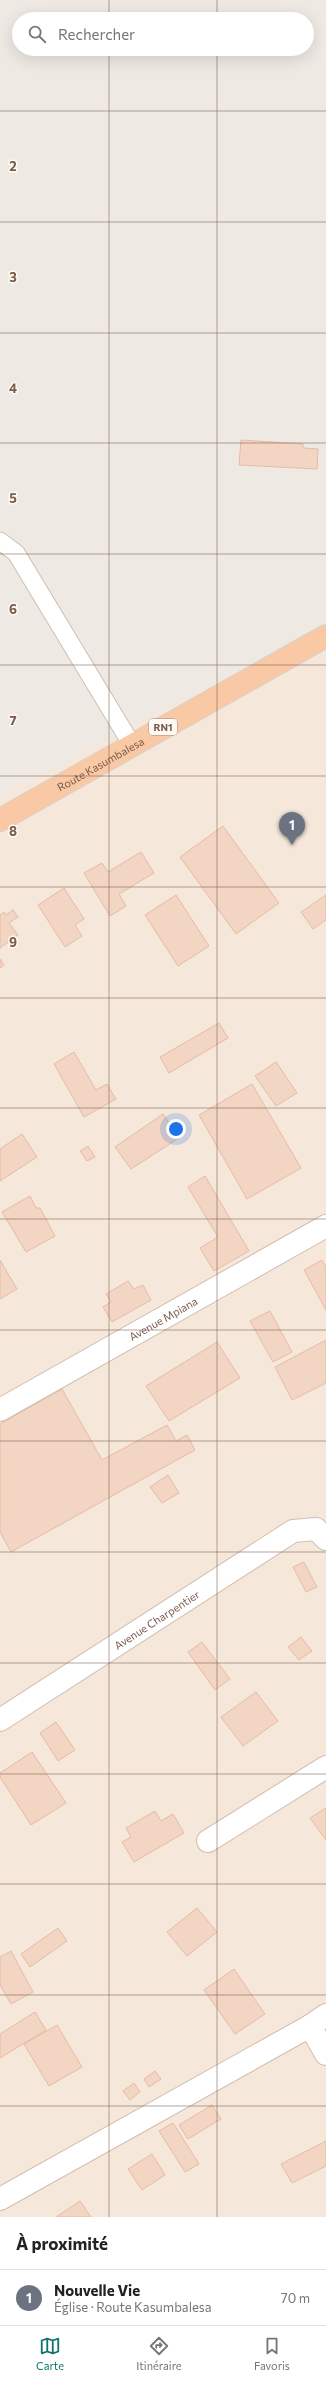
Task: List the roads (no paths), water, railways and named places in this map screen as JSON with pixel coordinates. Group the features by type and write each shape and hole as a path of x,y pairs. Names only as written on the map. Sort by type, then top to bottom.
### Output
{"highway":[{"name":"Route Kasumbalesa","path":"0,820 326,636"}],"street":[{"name":"Avenue Mpiana","path":"0,1410 326,1226"},
{"name":"Avenue Charpentier","path":"0,1720 293,1531 321,1534"},
{"path":"208,1841 326,1767"},
{"path":"0,2199 318,2021 326,2054"}],"lane":[{"path":"0,541 16,553 132,745"}],"place":[{"name":"Nouvelle Vie","path":"292,845"}]}
